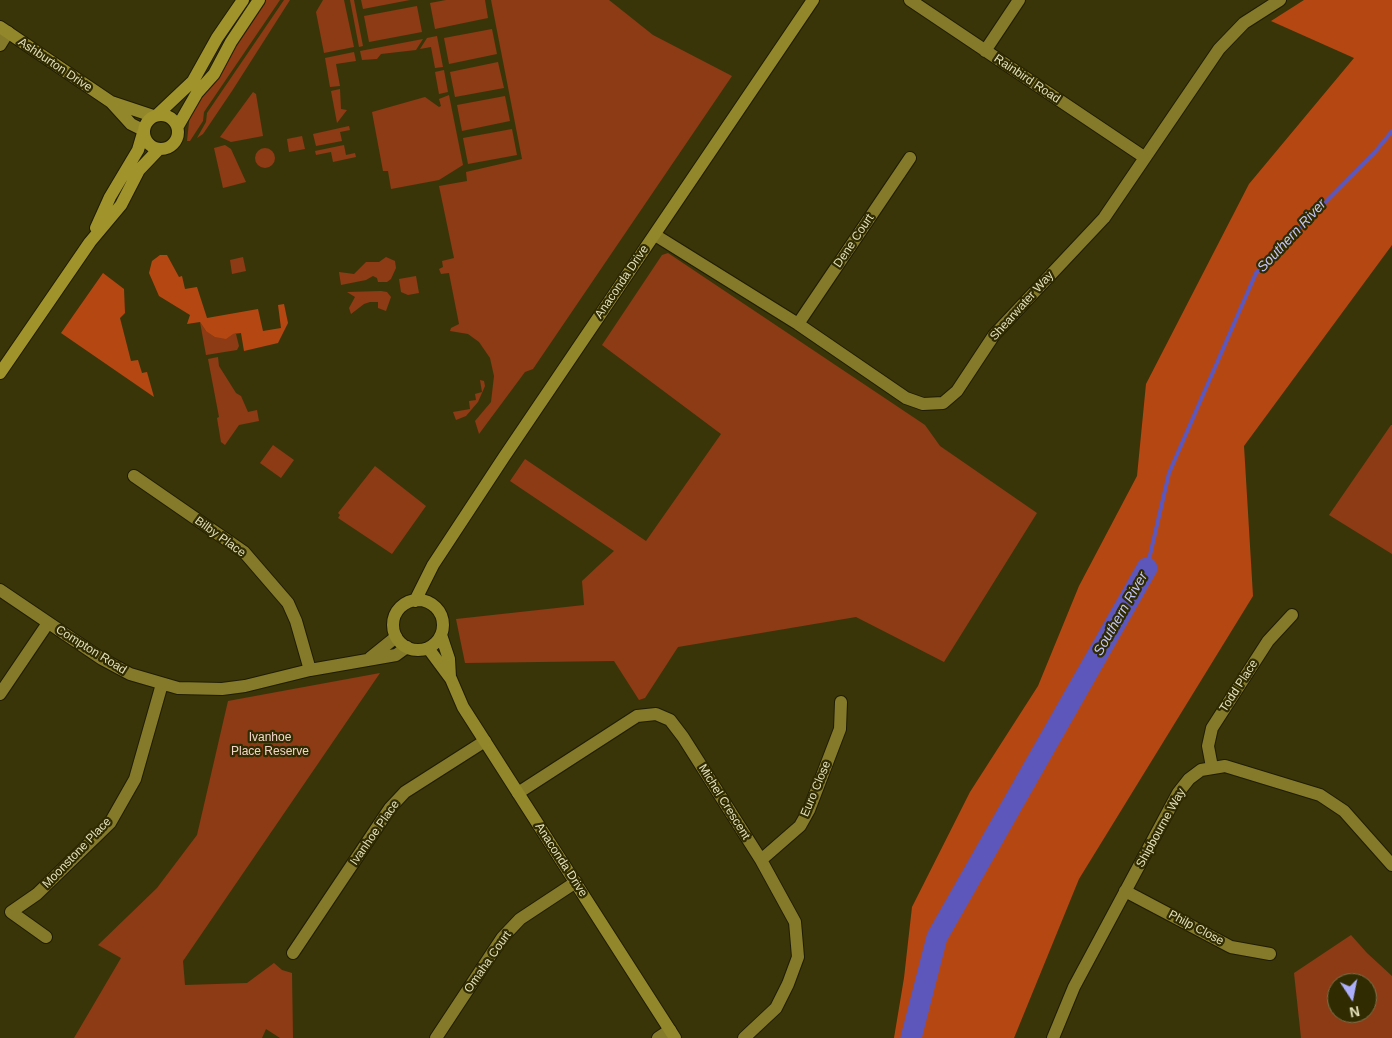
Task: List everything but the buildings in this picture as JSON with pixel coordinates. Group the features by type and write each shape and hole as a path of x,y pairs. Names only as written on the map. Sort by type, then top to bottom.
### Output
{"main road":[{"path":"90,242 110,197 138,150 147,122 193,81 217,38 243,0"},
{"path":"0,373 90,242 121,205 139,170 159,149 169,147 176,141 178,126 197,93 214,74 231,42 259,0"},
{"name":"Anaconda Drive","path":"396,637 394,622 396,614 407,603 415,601 433,565 813,0"},
{"name":"Ashburton Drive","path":"4,30 111,102 131,124 144,132"},
{"name":"Ashburton Drive","path":"111,102 155,115"},
{"path":"155,115 172,118 178,126"},
{"path":"144,132 147,142 159,149"},
{"name":"Anaconda Drive","path":"433,565 429,603 435,608 442,620 441,635 449,659 450,680"},
{"path":"415,601 429,603"},
{"path":"396,637 407,648 414,650 428,648 441,635"},
{"name":"Anaconda Drive","path":"428,648 450,680 463,707 485,742 672,1034"}],"street":[{"name":"Rainbird Road","path":"910,0 1144,158"},
{"path":"985,50 1019,0"},
{"name":"Shearwater Way","path":"654,234 798,324 906,398 923,404 943,403 958,391 994,335 1104,218 1219,49 1244,23 1280,0"},
{"path":"0,45 4,30"},
{"name":"Dene Court","path":"798,324 910,158"},
{"name":"Bilby Place","path":"134,476 244,552 288,603 296,621 310,670"},
{"name":"Compton Road","path":"0,590 102,659 130,674 162,684 198,690 244,686 310,670 396,655 407,648"},
{"name":"Todd Place","path":"1212,767 1208,746 1212,728 1268,641 1292,615"},
{"path":"0,694 48,623"},
{"name":"Compton Road","path":"368,659 396,637"},
{"name":"Moonstone Place","path":"46,937 10,912 37,894 110,823 135,779 162,684"},
{"name":"Euro Close","path":"760,860 800,826 809,810 840,729 841,702"},
{"name":"Michel Crescent","path":"518,793 637,716 656,714 670,720 683,736 760,860 794,922 798,957 776,1008 744,1038"},
{"name":"Ivanhoe Place","path":"292,953 390,808 405,792 485,742"},
{"path":"1212,767 1231,768 1320,795 1344,811 1392,865"},
{"name":"Shipbourne Way","path":"1053,1038 1074,987 1178,793 1195,774 1212,767"},
{"name":"Omaha Court","path":"436,1038 502,938 520,919 576,882"},
{"name":"Philp Close","path":"1125,891 1231,947 1270,954"},
{"path":"658,1038 672,1034"}],"green space":[{"path":"264,0 280,0 204,112 203,121 190,141 187,141 190,113"},
{"path":"284,0 290,0 232,91 203,134 197,138 206,122 207,113"},
{"path":"323,0 344,0 354,47 324,53 316,12"},
{"path":"350,0 354,0 363,46 359,47"},
{"path":"361,0 410,0 363,9"},
{"path":"446,0 485,0 488,18 435,29 430,3"},
{"path":"491,0 609,0 653,35 732,76 533,369 525,372 479,434 475,421 491,402 494,376 490,358 479,342 468,334 450,331 451,328 459,324 449,273 441,274 439,269 443,267 442,261 454,258 439,186 467,181 466,172 522,159"},
{"path":"417,6 422,32 369,42 364,16"},
{"path":"492,29 497,54 449,64 444,38"},
{"path":"437,36 443,67 435,68 431,47 420,49 427,38"},
{"path":"423,39 416,50 381,54 377,59 362,60 360,51"},
{"path":"354,52 356,61 336,64 340,86 330,87 325,58"},
{"path":"498,62 504,88 455,97 450,72"},
{"path":"444,70 448,92 439,94 435,72"},
{"path":"340,89 341,109 347,110 337,123 331,91"},
{"path":"253,92 256,94 263,136 231,142 220,137"},
{"path":"449,95 463,165 439,180 391,189 388,171 383,171 372,112 425,97 439,107 441,106 439,99"},
{"path":"505,96 510,121 462,131 457,105"},
{"path":"349,126 350,130 340,132 342,141 316,146 313,134"},
{"path":"512,129 517,155 468,164 463,138"},
{"path":"302,136 305,149 289,152 287,139"},
{"path":"225,145 231,149 246,182 223,188 214,148"},
{"path":"344,145 346,155 355,153 356,157 333,162 331,152 316,155 315,151"},
{"path":"265,148 272,151 275,158 272,165 265,168 258,165 255,158 258,151"},
{"path":"668,253 925,425 940,446 1037,513 944,662 856,617 678,647 645,698 639,700 614,661 465,663 456,619 584,605 582,581 614,551 510,481 525,459 646,541 721,434 602,345 662,255"},
{"path":"243,257 246,271 232,274 230,260"},
{"path":"386,257 395,261 396,268 391,279 387,282 378,282 377,278 373,276 366,280 341,285 339,272 354,274 366,262 379,262"},
{"path":"416,276 419,293 408,295 401,292 399,279"},
{"path":"347,292 387,292 391,297 386,311 378,308 378,302 370,302 364,304 351,314 349,308 355,297"},
{"path":"200,322 206,331 236,334 239,346 237,350 206,355"},
{"path":"218,357 219,366 236,393 241,396 248,412 257,410 259,421 239,425 225,445 221,442 217,418 219,417 208,359"},
{"path":"480,380 484,381 485,386 478,402 466,416 456,420 453,412 470,409 469,401 476,400 475,394 482,392"},
{"path":"1392,425 1392,554 1329,515"},
{"path":"273,445 294,460 281,478 260,463"},
{"path":"375,466 426,506 392,554 338,518 340,515 338,513"},
{"name":"Ivanhoe Place Reserve","path":"380,673 183,961 185,985 247,983 274,963 282,970 292,973 293,1038 280,1038 266,1029 262,1038 74,1038 121,958 98,945 157,888 197,835 228,701"},
{"path":"1351,935 1392,976 1392,1038 1301,1038 1294,973"}],"shaded area":[{"path":"1304,0 1392,0 1392,245 1244,446 1253,596 1079,879 1014,1038 894,1038 904,978 912,907 970,792 1038,686 1079,586 1137,476 1146,384 1249,184 1354,58 1271,21"},
{"path":"160,255 167,255 179,277 182,276 185,289 197,287 207,318 258,309 263,331 281,328 278,305 284,304 288,323 278,343 244,351 241,333 233,334 226,339 215,337 206,331 200,322 187,324 190,315 159,296 149,273 152,261"},
{"path":"103,273 124,289 125,313 120,318 131,361 138,360 142,373 147,372 154,397 61,333"}],"waterway":[{"name":"Southern River","path":"1147,568 1169,473 1256,273 1375,152 1392,131"},
{"name":"Southern River","path":"911,1038 937,937 1147,568"}]}
